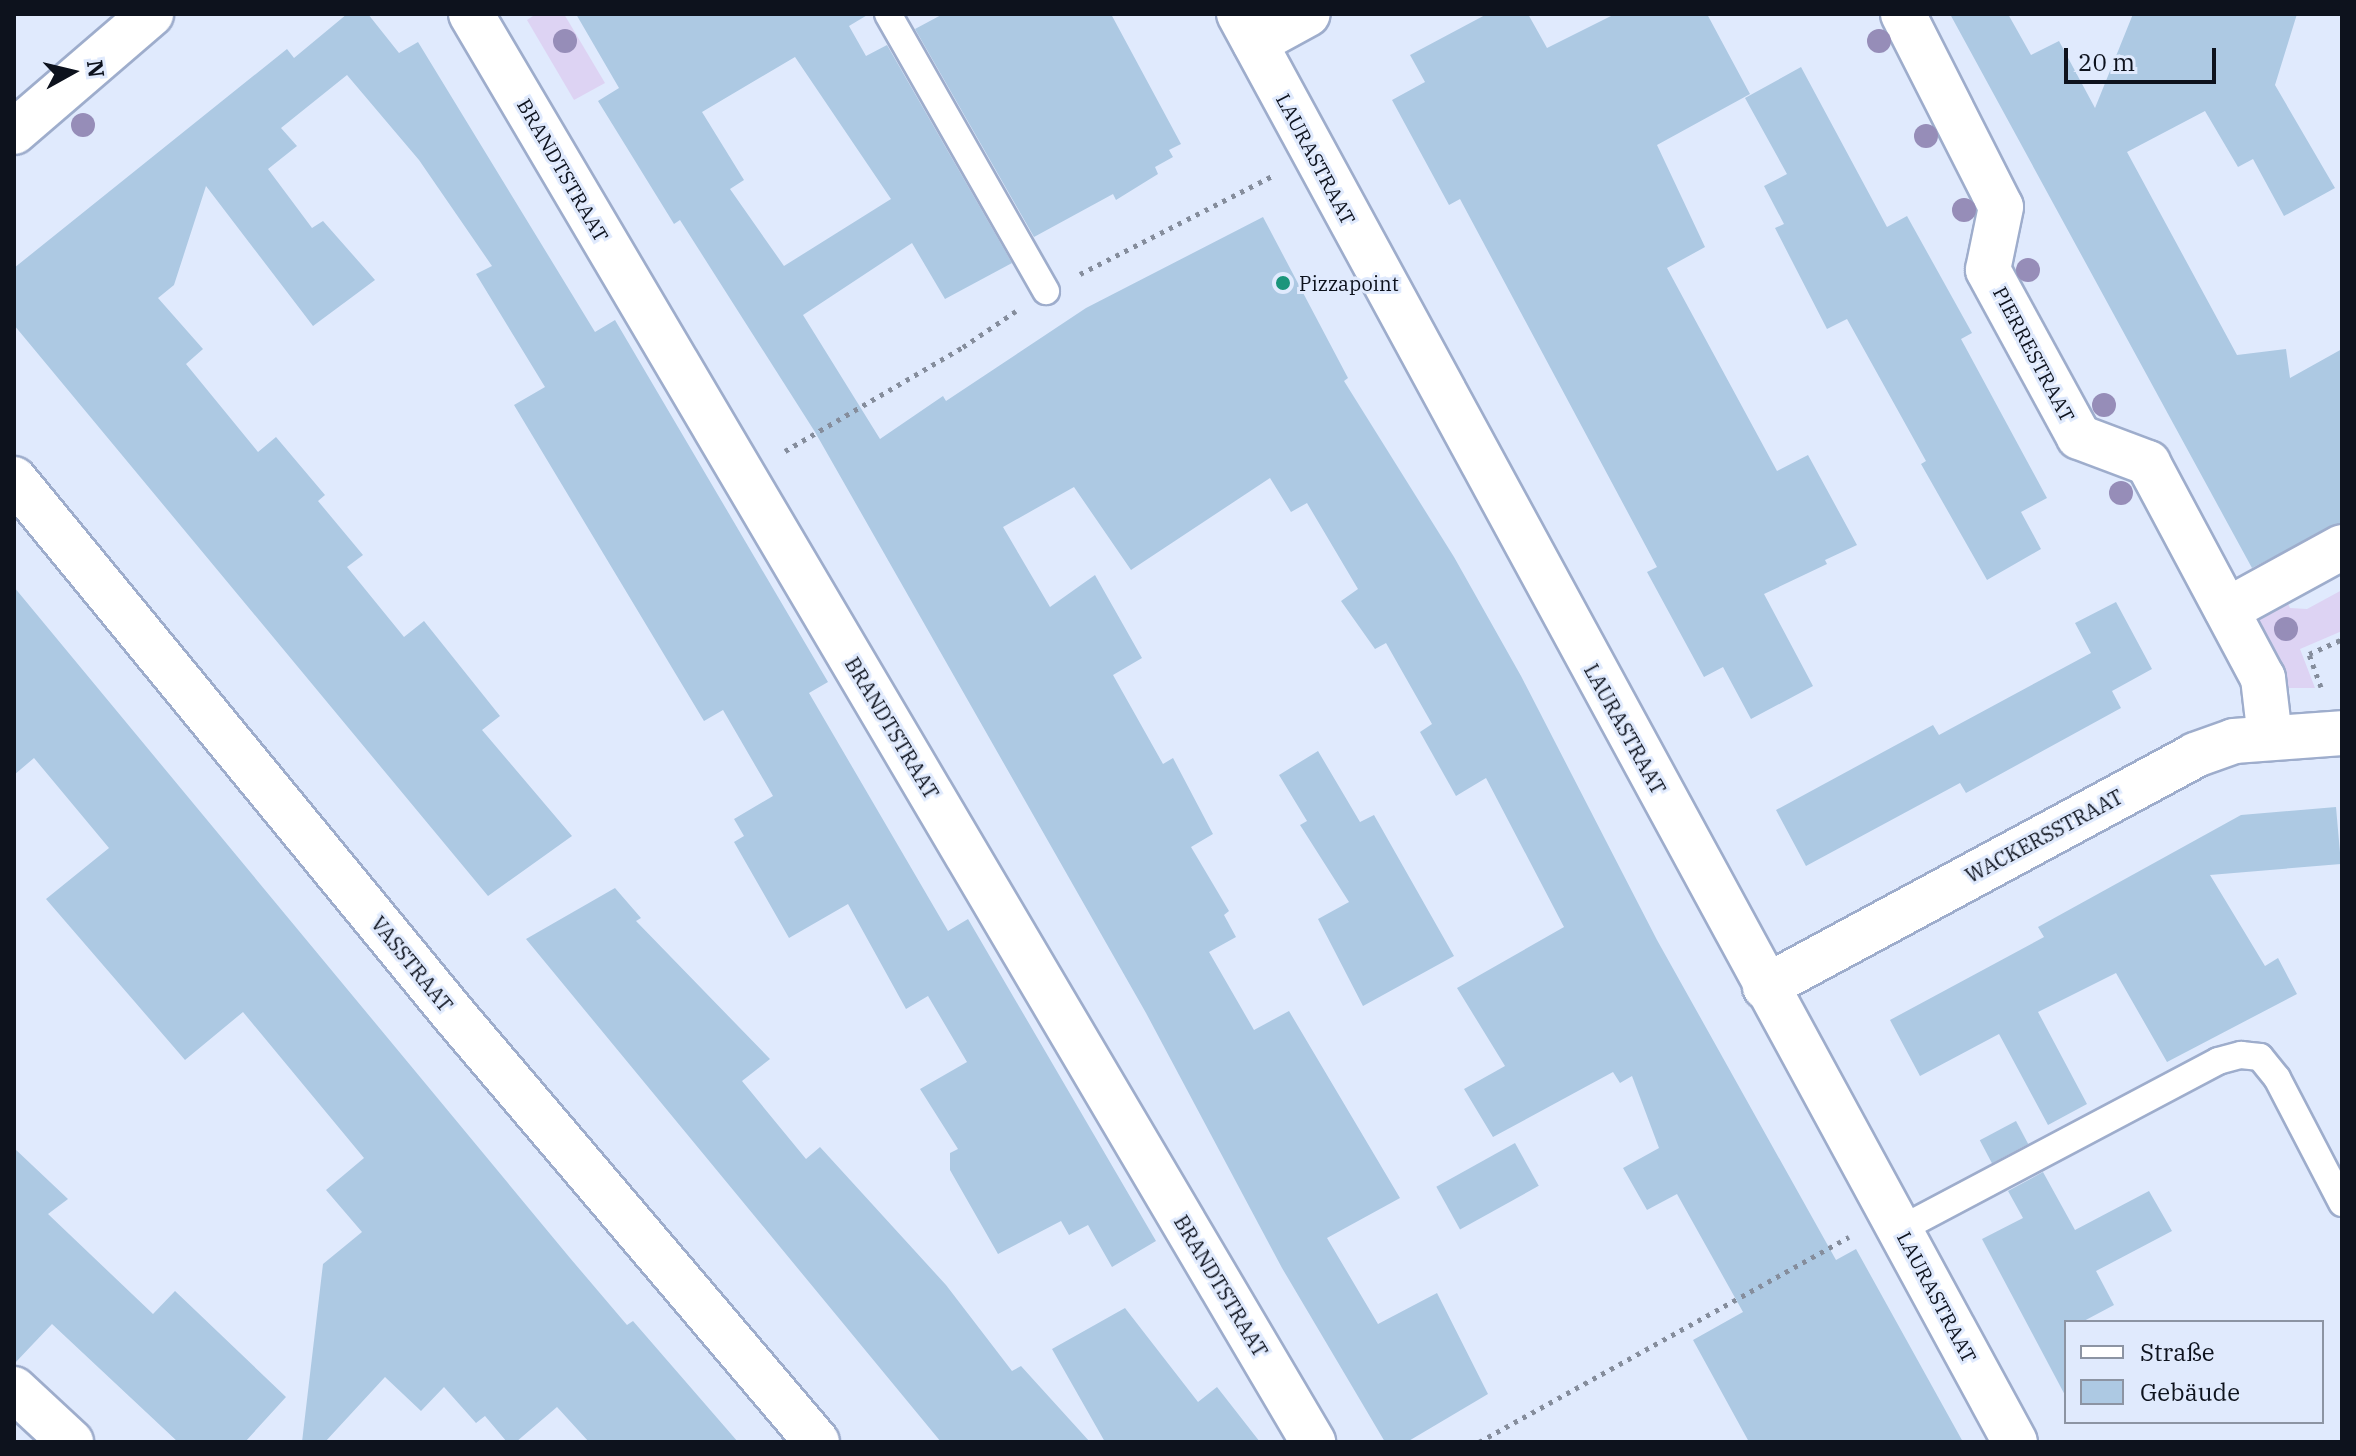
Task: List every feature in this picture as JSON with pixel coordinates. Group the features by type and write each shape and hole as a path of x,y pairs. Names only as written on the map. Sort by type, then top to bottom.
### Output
{"street":[{"path":"14,132 151,14"},
{"name":"BRANDTSTRAAT","path":"471,14 1313,1442"},
{"path":"1247,28 1308,14"},
{"name":"PIERRESTRAAT","path":"1903,14 2001,207 1988,270 2079,437 2148,463 2263,678 2270,738"},
{"name":"LAURASTRAAT","path":"1247,28 1765,987 1880,1230 2015,1442"},
{"name":"VASSTRAAT","path":"14,479 455,1016 817,1442"},
{"path":"2227,610 2342,547"},
{"name":"WACKERSSTRAAT","path":"1765,987 2195,755 2234,741 2340,733"},
{"path":"14,1389 71,1442"}],"lane":[{"path":"888,14 1046,291"},
{"path":"1880,1230 2218,1061 2241,1055 2260,1057 2277,1078 2342,1203"}],"path":[{"path":"2340,733 2309,654 2342,639"},
{"path":"1479,1442 1880,1230"}],"shaded area":[{"path":"536,14 564,14 605,83 574,100 527,20"},
{"path":"2342,590 2342,631 2300,649 2315,688 2284,688 2274,649 2252,611 2284,594 2290,608 2307,609"}],"building":[{"path":"347,14 368,14 399,53 418,42 595,332 615,320 828,682 809,693 948,931 968,919 1156,1241 1112,1267 1088,1225 1069,1235 1061,1221 998,1254 950,1170 950,1153 958,1149 920,1089 967,1062 928,996 906,1009 848,904 789,938 734,842 744,836 734,819 773,796 723,710 704,721 514,405 545,387 476,274 492,266 419,160 347,75 281,128 297,146 268,169 312,228 323,221 375,280 313,326 206,186 174,285 158,298 203,349 186,364 258,452 276,437 325,495 318,501 363,555 347,567 404,637 424,621 500,716 482,730 572,836 488,896 14,325 14,268 287,49 294,58"},
{"path":"576,14 869,14 849,26 866,56 887,45 1012,263 945,299 912,243 803,315 880,439 943,396 946,401 1086,308 1263,217 1348,378 1344,381 1454,557 1521,676 1657,940 1836,1260 1856,1249 1963,1442 1749,1442 1693,1340 1743,1312 1677,1194 1647,1210 1623,1168 1659,1148 1632,1076 1620,1083 1613,1072 1493,1137 1464,1089 1505,1066 1457,988 1564,927 1486,778 1456,796 1420,732 1432,724 1386,643 1375,649 1341,601 1358,589 1307,503 1291,512 1270,478 1131,570 1074,487 1003,527 1050,607 1095,575 1142,658 1113,675 1163,764 1173,758 1213,834 1191,847 1229,911 1224,915 1236,937 1209,952 1254,1030 1289,1011 1400,1198 1327,1238 1378,1324 1437,1293 1488,1394 1407,1442 1385,1442 1282,1268 1146,1013 815,432 680,220 674,224 598,101 619,88","holes":["795,57 891,199 784,266 730,189 744,180 702,112"]},
{"path":"943,14 1111,14 1181,144 1169,150 1173,157 1155,167 1158,174 1116,200 1113,194 1034,237 915,29"},
{"path":"1487,14 1528,14 1547,48 1615,14 1707,14 1750,94 1657,145 1705,247 1667,268 1777,471 1808,455 1857,545 1825,560 1827,564 1764,594 1813,686 1751,719 1723,667 1704,677 1647,572 1657,567 1460,199 1449,205 1392,100 1425,82 1410,55"},
{"path":"1950,14 2008,14 2031,55 2059,41 2095,108 2133,14 2297,14 2275,85 2335,188 2284,216 2253,159 2238,167 2205,111 2127,152 2237,355 2286,349 2290,378 2342,349 2342,522 2252,568"},
{"path":"1801,67 1887,227 1907,216 1972,333 1961,339 2047,498 2021,512 2041,549 1987,580 1921,464 1926,461 1847,319 1827,329 1775,228 1784,224 1764,186 1787,174 1745,98"},
{"path":"14,587 570,1258 627,1325 633,1321 738,1442 589,1442 557,1407 516,1442 507,1442 485,1416 476,1423 444,1387 421,1411 385,1377 325,1442 302,1442 323,1264 362,1232 326,1190 364,1158 243,1012 185,1060 46,899 109,848 34,758 14,775"},
{"path":"2116,602 2152,669 2112,691 2121,708 1966,793 1960,783 1806,866 1776,810 1933,725 1939,735 2091,653 2075,623"},
{"path":"1318,751 1360,822 1374,815 1454,956 1363,1006 1318,919 1349,902 1300,825 1307,821 1279,775"},
{"path":"2336,807 2341,864 2210,875 2265,966 2278,958 2297,994 2167,1062 2116,973 2038,1012 2087,1104 2048,1125 1999,1034 1920,1076 1890,1020 2044,937 2038,927 2241,815"},
{"path":"615,888 641,918 636,921 770,1059 742,1081 806,1159 820,1147 946,1285 1012,1371 1021,1366 1090,1442 941,1442 526,939"},
{"path":"2016,1121 2028,1144 1992,1163 1980,1140"},
{"path":"1515,1143 1539,1186 1460,1229 1436,1187"},
{"path":"14,1148 68,1199 48,1214 153,1314 175,1291 286,1397 245,1442 178,1442 52,1324 14,1364"},
{"path":"2043,1172 2075,1230 2149,1191 2172,1231 2096,1271 2114,1305 2086,1320 2064,1320 2064,1393 1982,1239 2023,1218 2008,1191"},
{"path":"1125,1308 1198,1402 1217,1387 1260,1442 1105,1442 1052,1349"}],"place":[{"name":"Pizzapoint","path":"1283,283"}]}
